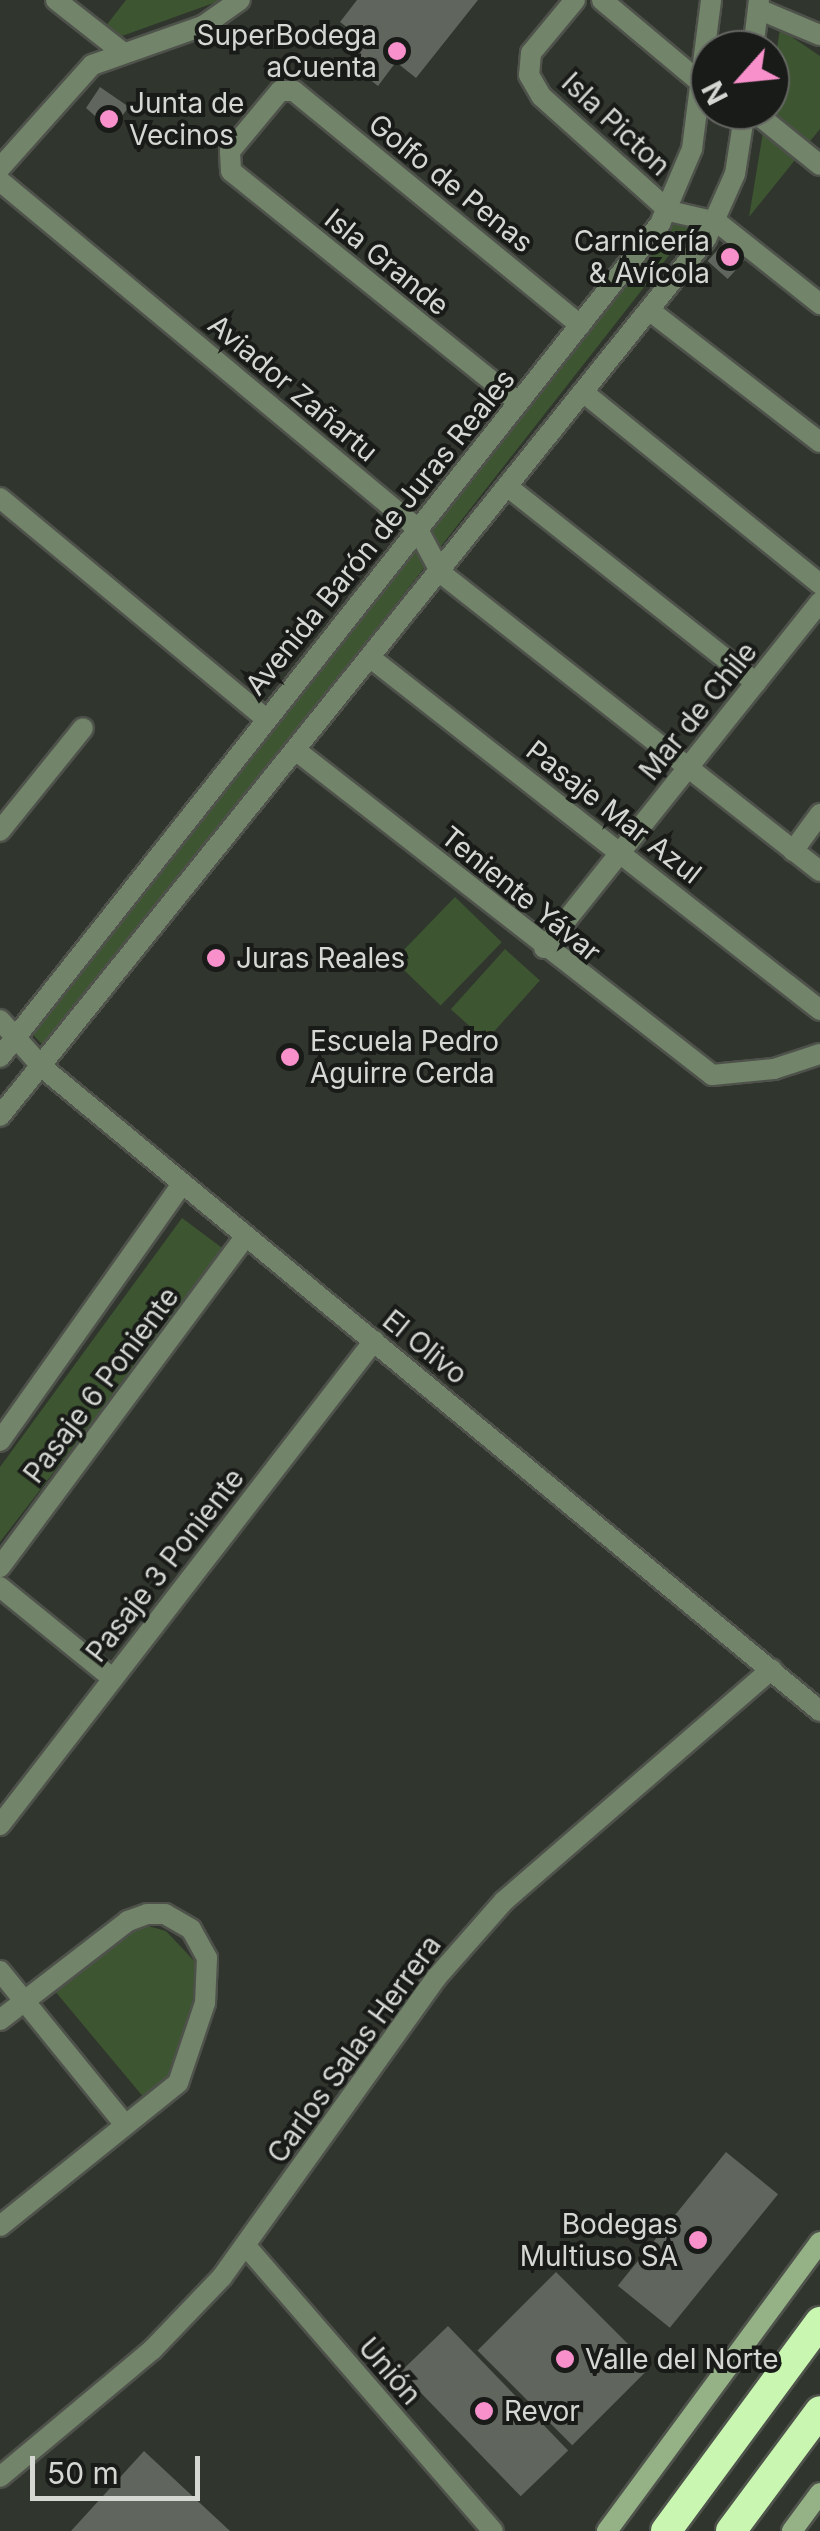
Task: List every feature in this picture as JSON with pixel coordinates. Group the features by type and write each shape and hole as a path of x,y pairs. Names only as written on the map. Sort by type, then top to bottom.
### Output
{"highway":[{"path":"666,2531 820,2322"},
{"path":"731,2531 820,2411"}],"main road":[{"path":"607,2531 820,2242"},
{"path":"792,2531 820,2493"}],"street":[{"path":"56,0 122,52"},
{"path":"0,168 76,77 122,52 203,26 240,0"},
{"name":"Isla Picton","path":"575,0 532,53 528,75 541,96 669,211"},
{"path":"602,0 690,74"},
{"name":"Avenida Barón de Juras Reales","path":"708,30 711,0"},
{"path":"755,30 758,4 820,34"},
{"name":"Golfo de Penas","path":"226,161 285,90 580,325"},
{"name":"Avenida Barón de Juras Reales","path":"0,1057 7,1028 266,720 669,211 688,168 694,130"},
{"path":"0,1116 298,752 717,222 735,174 744,130"},
{"path":"774,130 820,165"},
{"name":"Isla Grande","path":"226,161 518,402"},
{"name":"Aviador Zañartu","path":"0,181 417,528 441,573 686,771 820,871"},
{"path":"669,211 717,222 820,304"},
{"path":"649,310 820,442"},
{"path":"583,392 820,584"},
{"path":"508,486 756,683"},
{"path":"0,498 266,720"},
{"name":"Mar de Chile","path":"544,948 820,602"},
{"name":"Pasaje Mar Azul","path":"372,659 820,1010"},
{"path":"0,831 84,728"},
{"name":"Teniente Yávar","path":"298,752 544,948 712,1075 774,1070 820,1054"},
{"path":"793,851 820,814"},
{"name":"El Olivo","path":"7,1028 42,1067 820,1711"},
{"name":"Pasaje 6 Poniente","path":"0,1441 182,1184"},
{"name":"Pasaje 6 Poniente","path":"0,1567 246,1236"},
{"name":"Pasaje 3 Poniente","path":"0,1824 374,1341"},
{"path":"0,1587 112,1678"},
{"name":"Carlos Salas Herrera","path":"0,2478 152,2350 246,2246 468,1939 524,1882 772,1669"},
{"path":"0,2020 128,1920 166,1914 191,1929 208,1958 205,2003 178,2083 0,2226"},
{"path":"0,1971 126,2125"},
{"name":"Unión","path":"246,2246 493,2531"}],"green space":[{"path":"126,0 222,0 122,36 105,27"},
{"path":"790,36 820,56 820,129 749,217 763,130 790,130"},
{"path":"677,216 692,226 47,1049 32,1034"},
{"path":"455,897 502,942 441,1005 394,960"},
{"path":"505,949 540,980 486,1041 451,1009"},
{"path":"182,1218 225,1250 0,1542 0,1467"},
{"path":"141,1924 166,1931 197,1964 200,2003 177,2073 145,2099 54,1990"}],"building":[{"name":"SuperBodega aCuenta","path":"357,0 478,0 416,78 396,62 378,86 348,62 365,41 340,22"},
{"name":"Junta de Vecinos","path":"100,87 129,107 111,130 86,108"},
{"name":"Carnicería & Avícola","path":"731,235 751,253 728,279 708,261"},
{"name":"Bodegas Multiuso SA","path":"726,2152 778,2194 670,2328 618,2286"},
{"name":"Valle del Norte","path":"556,2272 651,2367 572,2445 478,2350"},
{"name":"Revor","path":"448,2326 568,2450 521,2496 401,2372"},
{"path":"144,2451 230,2531 71,2531"}],"place":[{"name":"SuperBodega aCuenta","path":"397,51"},
{"name":"Junta de Vecinos","path":"109,119"},
{"name":"Carnicería & Avícola","path":"730,257"},
{"name":"Juras Reales","path":"216,958"},
{"name":"Escuela Pedro Aguirre Cerda","path":"290,1057"},
{"name":"Bodegas Multiuso SA","path":"698,2240"},
{"name":"Valle del Norte","path":"565,2359"},
{"name":"Revor","path":"484,2411"}]}
